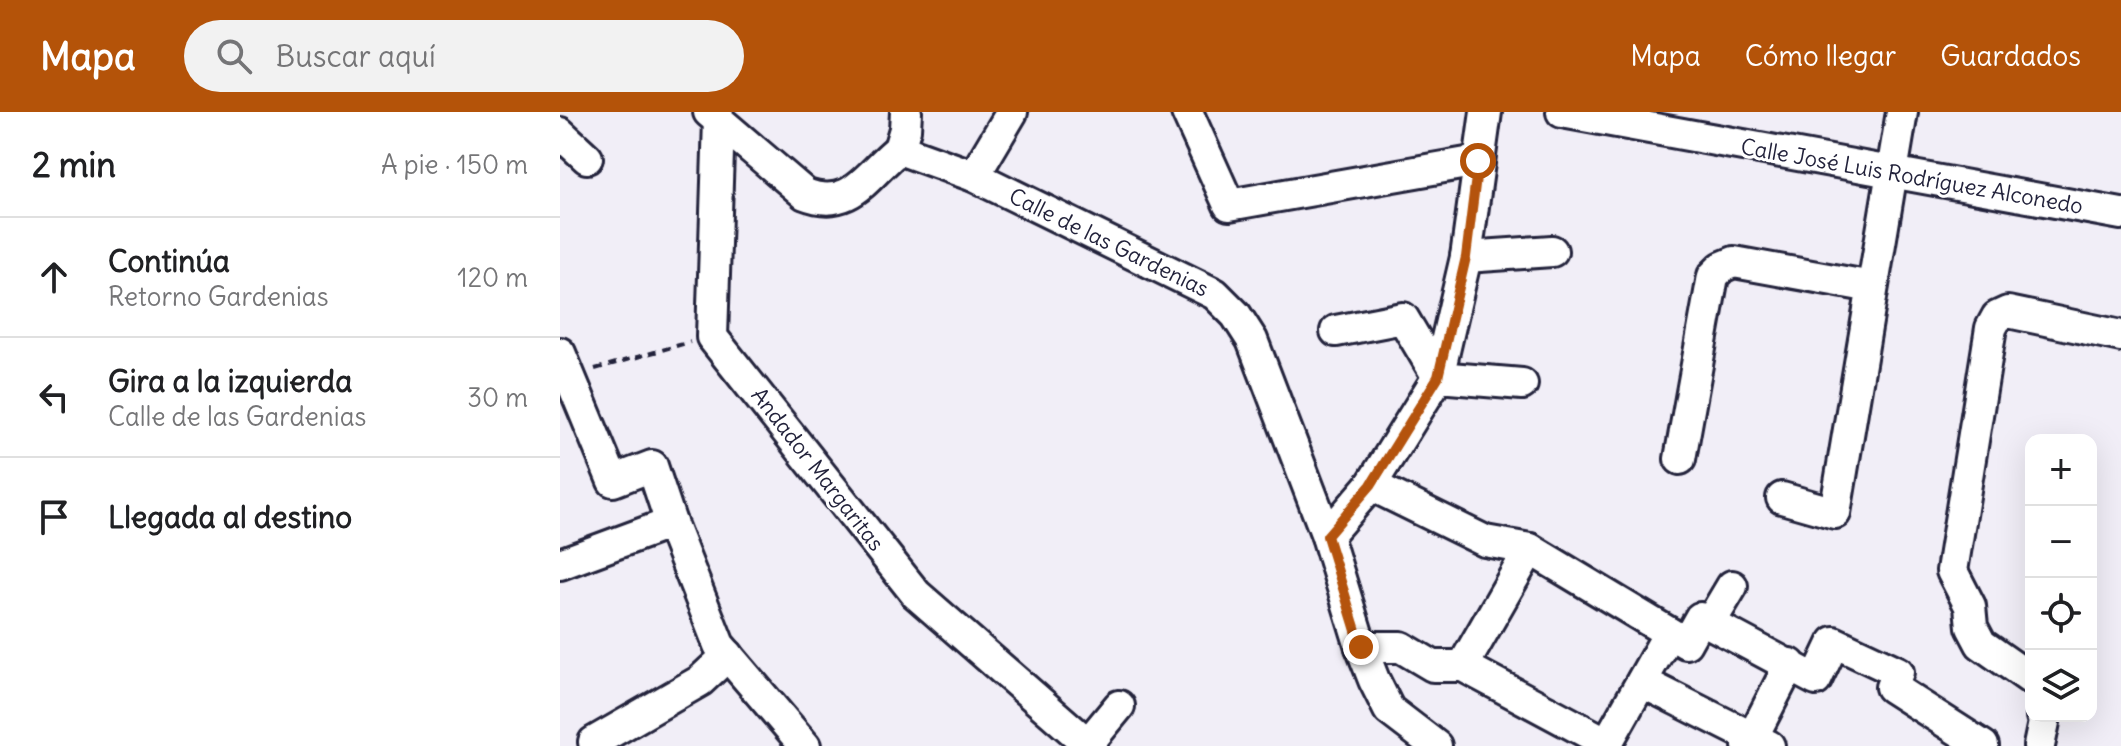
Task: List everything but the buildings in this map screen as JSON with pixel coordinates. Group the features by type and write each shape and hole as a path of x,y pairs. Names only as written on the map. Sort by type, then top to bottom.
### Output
{"street":[{"path":"714,116 805,194 822,201 849,196 899,149 906,112"},
{"path":"974,176 1012,112"},
{"path":"1187,112 1229,205 1478,161"},
{"path":"1327,536 1371,485 1438,377 1466,257 1486,112"},
{"name":"Calle José Luis Rodríguez Alconedo","path":"1562,112 2121,214"},
{"path":"1782,498 1835,513 1902,112"},
{"path":"712,337 714,116"},
{"path":"560,133 587,158"},
{"name":"Calle de las Gardenias","path":"899,149 974,176 1215,294 1236,315 1252,340 1327,536 1361,647 1389,710 1436,746"},
{"path":"1466,257 1552,251"},
{"path":"1680,459 1713,276 1722,267 1734,262 1872,287"},
{"path":"2025,675 1981,644 1972,627 1970,606 1952,571 1991,328 1997,317 2008,312 2121,336"},
{"path":"1336,331 1403,318 1438,377"},
{"name":"Andador Margaritas","path":"712,337 916,594 1087,745 1119,706"},
{"path":"564,365 613,481 652,466 671,523 723,650 805,746"},
{"path":"1438,377 1522,384"},
{"path":"1371,485 1485,541 1530,549 1677,638"},
{"path":"560,564 671,523"},
{"path":"1463,666 1530,549"},
{"path":"1710,623 1732,586"},
{"path":"1361,647 1401,647 1433,666 1463,666 1607,743 1642,682 1677,638 1700,618 1816,680 1834,642 1898,672 1891,687 1983,746"},
{"path":"594,742 700,681 723,650"},
{"path":"1642,682 1756,743 1790,664"},
{"path":"2039,746 2044,722"}],"path":[{"path":"564,365 712,337"}],"route":[{"path":"1361,647 1327,536 1371,485 1438,377 1466,257 1478,161"}]}
